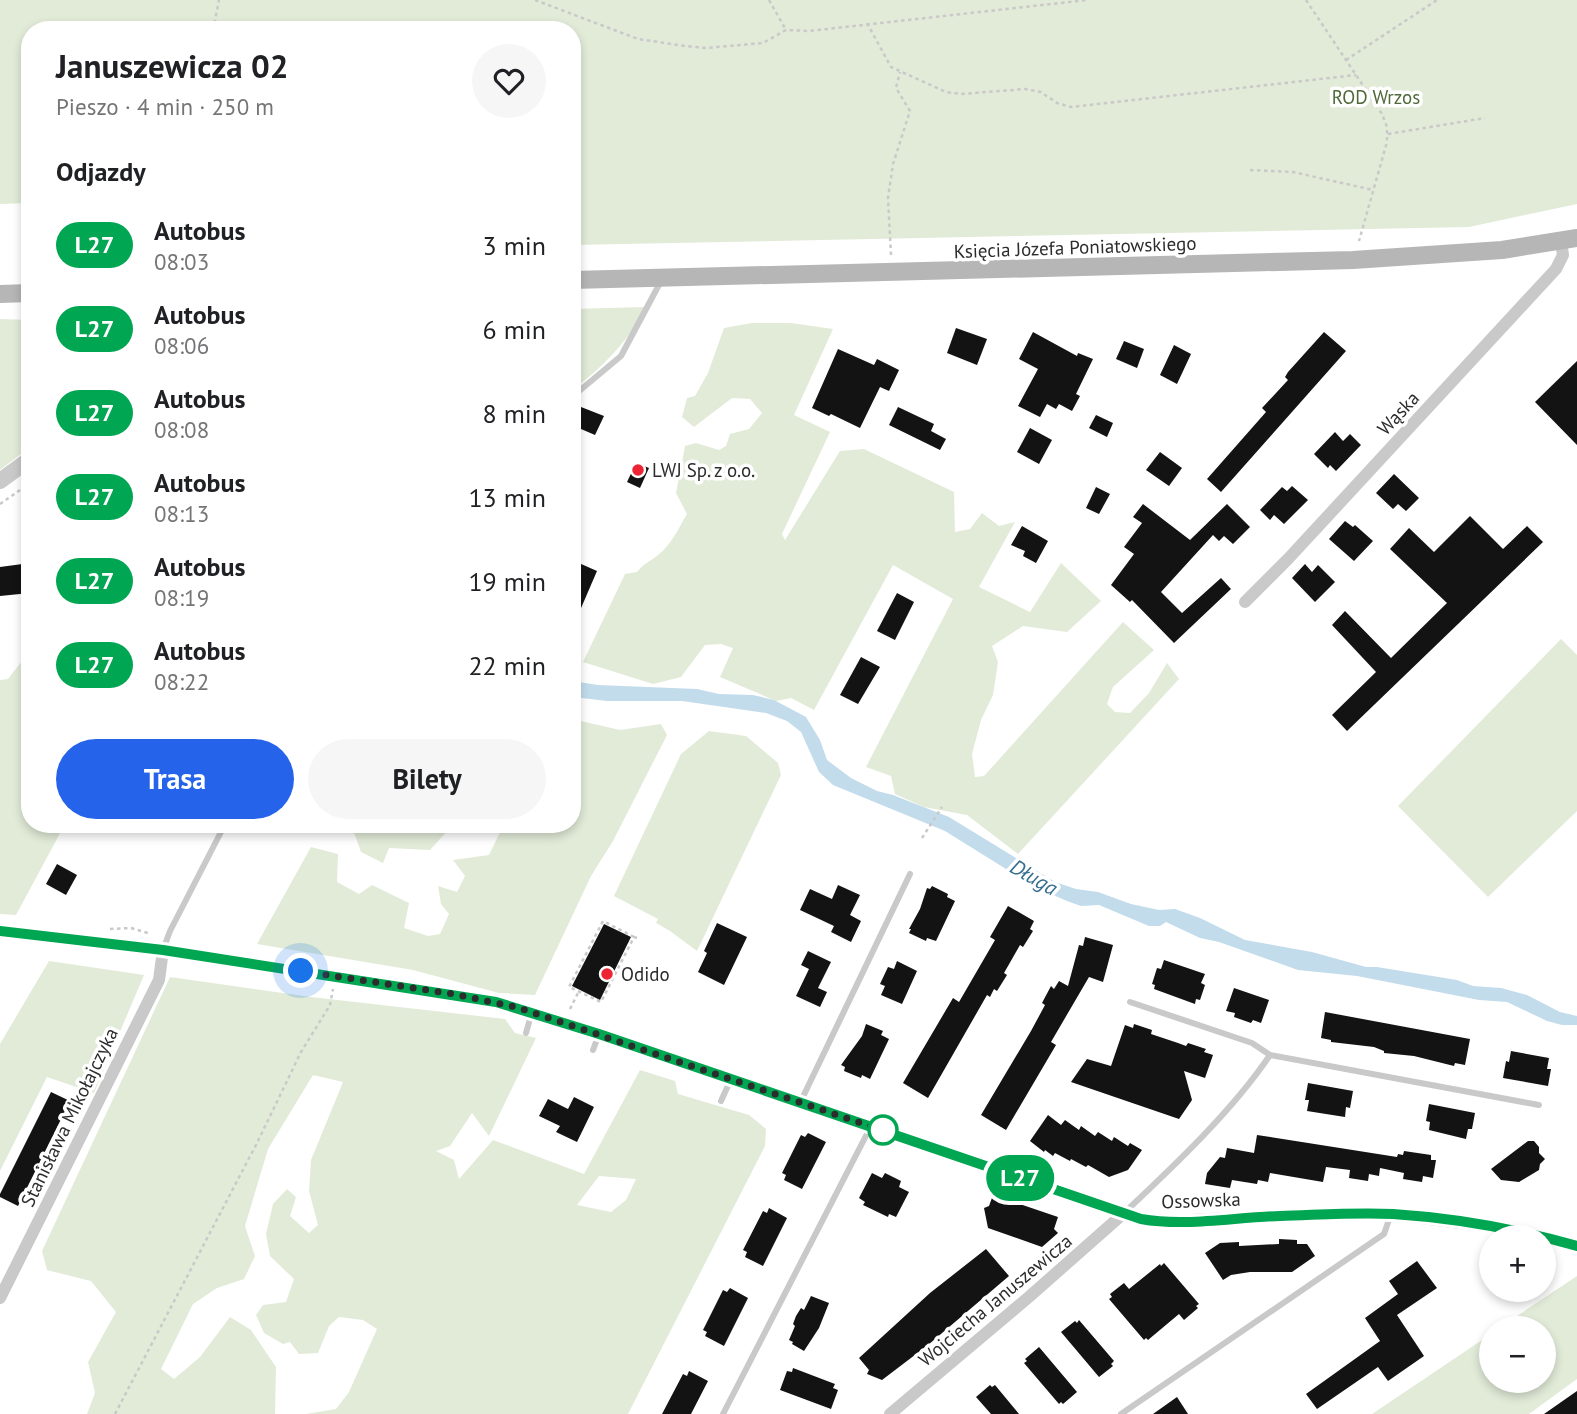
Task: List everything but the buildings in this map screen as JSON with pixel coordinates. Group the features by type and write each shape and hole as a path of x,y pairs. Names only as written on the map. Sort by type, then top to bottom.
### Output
{"main road":[{"name":"Księcia Józefa Poniatowskiego","path":"581,280 1353,260 1458,254 1569,240"},
{"path":"0,294 21,293"}],"street":[{"name":"Wąska","path":"1245,603 1556,269 1569,240"},
{"path":"0,481 21,466"},
{"name":"Ossowska","path":"0,931 163,950 336,976 475,998 532,1012 1124,1213 1163,1222 1245,1217 1391,1214 1506,1229 1577,1246"},
{"name":"Stanisława Mikołajczyka","path":"0,1298 159,980 163,950"},
{"name":"Wojciecha Januszewicza","path":"890,1414 1124,1213"}],"lane":[{"path":"581,389 621,356 663,279"},
{"path":"163,950 220,833"},
{"path":"800,1102 911,874"},
{"path":"1130,1002 1252,1043 1270,1055 1539,1105"},
{"path":"526,1033 532,1012"},
{"path":"593,1050 599,1034"},
{"path":"1124,1213 1197,1141 1270,1055"},
{"path":"720,1101 731,1079"},
{"path":"723,1414 871,1126"},
{"path":"1121,1414 1384,1234 1391,1214"}],"path":[{"path":"215,21 219,0"},
{"path":"535,0 638,39 706,48 763,43 786,30 809,31 1087,0"},
{"path":"769,0 786,30"},
{"path":"1306,0 1382,114 1387,127 1353,260"},
{"path":"1346,60 1437,0"},
{"path":"867,23 891,67 946,92 961,94 1025,89 1041,92 1057,103 1071,107 1356,75"},
{"path":"892,273 888,198 893,164 910,111 896,88 900,72"},
{"path":"1387,134 1485,118"},
{"path":"1250,170 1293,172 1373,190"},
{"path":"0,504 21,489"},
{"path":"922,838 942,807"},
{"path":"634,937 601,1002 569,987 603,921 640,939"},
{"path":"111,929 131,929 148,933"},
{"path":"115,1414 257,1143 301,1052 330,1005 336,976"},
{"path":"569,1012 579,992"}],"green space":[{"name":"ROD Wrzos","path":"0,0 1577,0 1577,204 1469,227 581,245 581,21 21,21 21,203 0,204"},
{"path":"645,307 633,329 614,352 581,383 581,309"},
{"path":"0,319 21,320 21,454 0,470"},
{"path":"752,323 791,323 833,329 794,415 830,432 782,534 785,540 840,451 864,449 954,492 955,532 970,529 982,513 999,526 1015,522 979,587 1030,612 1061,563 1101,601 1067,632 1023,626 992,646 998,662 993,695 981,720 972,754 975,777 984,776 1123,622 1154,650 1113,687 1107,704 1115,712 1130,713 1149,693 1167,663 1179,679 1018,854 967,815 924,807 895,794 891,776 866,767 953,599 893,565 814,710 791,698 776,701 720,677 733,648 721,644 705,645 681,677 653,684 583,662 625,574 637,572 663,551 687,514 676,493 685,446 696,443 719,450 726,446 730,434 749,429 762,413 750,399 732,398 694,427 682,417 687,398 695,396 708,373 724,328"},
{"path":"1561,639 1577,655 1577,811 1488,897 1398,806"},
{"path":"21,662 21,833 60,833 16,915 0,914 0,680 8,679"},
{"path":"581,721 620,730 661,724 667,735 613,841 591,876 535,995 499,993 413,970 257,944 311,847 338,854 337,882 359,894 372,885 409,903 404,928 428,936 440,934 449,914 441,904 438,886 457,892 465,876 453,860 489,855 500,833 581,833"},
{"path":"709,731 746,736 778,763 781,775 697,951 656,923 658,919 614,896 681,754"},
{"path":"353,833 445,833 430,850 389,848 383,863 361,852"},
{"path":"49,961 144,975 94,1093 47,1077 0,1171 0,1044"},
{"path":"170,977 311,997 505,1019 515,1033 536,1038 489,1136 472,1113 450,1146 436,1151 454,1160 459,1179 493,1140 584,1174 640,1070 675,1081 678,1094 749,1115 766,1129 765,1146 628,1414 306,1414 336,1409 349,1392 377,1329 363,1320 339,1317 329,1326 318,1353 299,1354 290,1342 283,1344 264,1333 256,1315 263,1305 286,1302 294,1279 270,1256 266,1234 273,1204 287,1189 296,1197 290,1216 309,1233 318,1225 309,1191 311,1160 343,1082 313,1075 268,1149 245,1226 255,1256 244,1279 217,1288 193,1304 161,1369 174,1379 200,1357 230,1317 251,1330 276,1367 275,1414 87,1414 95,1393 88,1362 116,1312 91,1281 47,1270 42,1251","holes":["599,1176 636,1179 626,1200 611,1212 577,1205"]},
{"path":"1577,1276 1577,1379 1529,1414 1372,1414 1479,1342 1479,1393 1556,1393 1556,1316 1517,1316 1538,1302 1556,1302 1556,1290"}],"water":[{"name":"Długa","path":"581,682 697,689 774,700 806,717 820,740 827,760 851,778 877,791 949,817 1055,882 1098,892 1131,904 1159,910 1175,909 1245,940 1312,952 1366,967 1457,980 1473,986 1501,988 1527,995 1560,1012 1577,1016 1577,1025 1547,1021 1507,1002 1479,1000 1357,976 1298,970 1200,938 1166,922 1160,926 1149,926 1099,905 1081,906 1035,887 945,831 833,785 819,772 801,732 787,721 766,713 682,701 607,701 581,698"}],"bus line":[{"name":"L27","path":"0,931 163,950 429,990 516,1007 1141,1219 1174,1221 1391,1214 1506,1229 1577,1246"}],"place":[{"name":"LWJ Sp. z o.o.","path":"638,470"},
{"name":"Odido","path":"607,974"}],"route":[{"path":"301,971 453,994 516,1007 888,1132 883,1130"}]}
